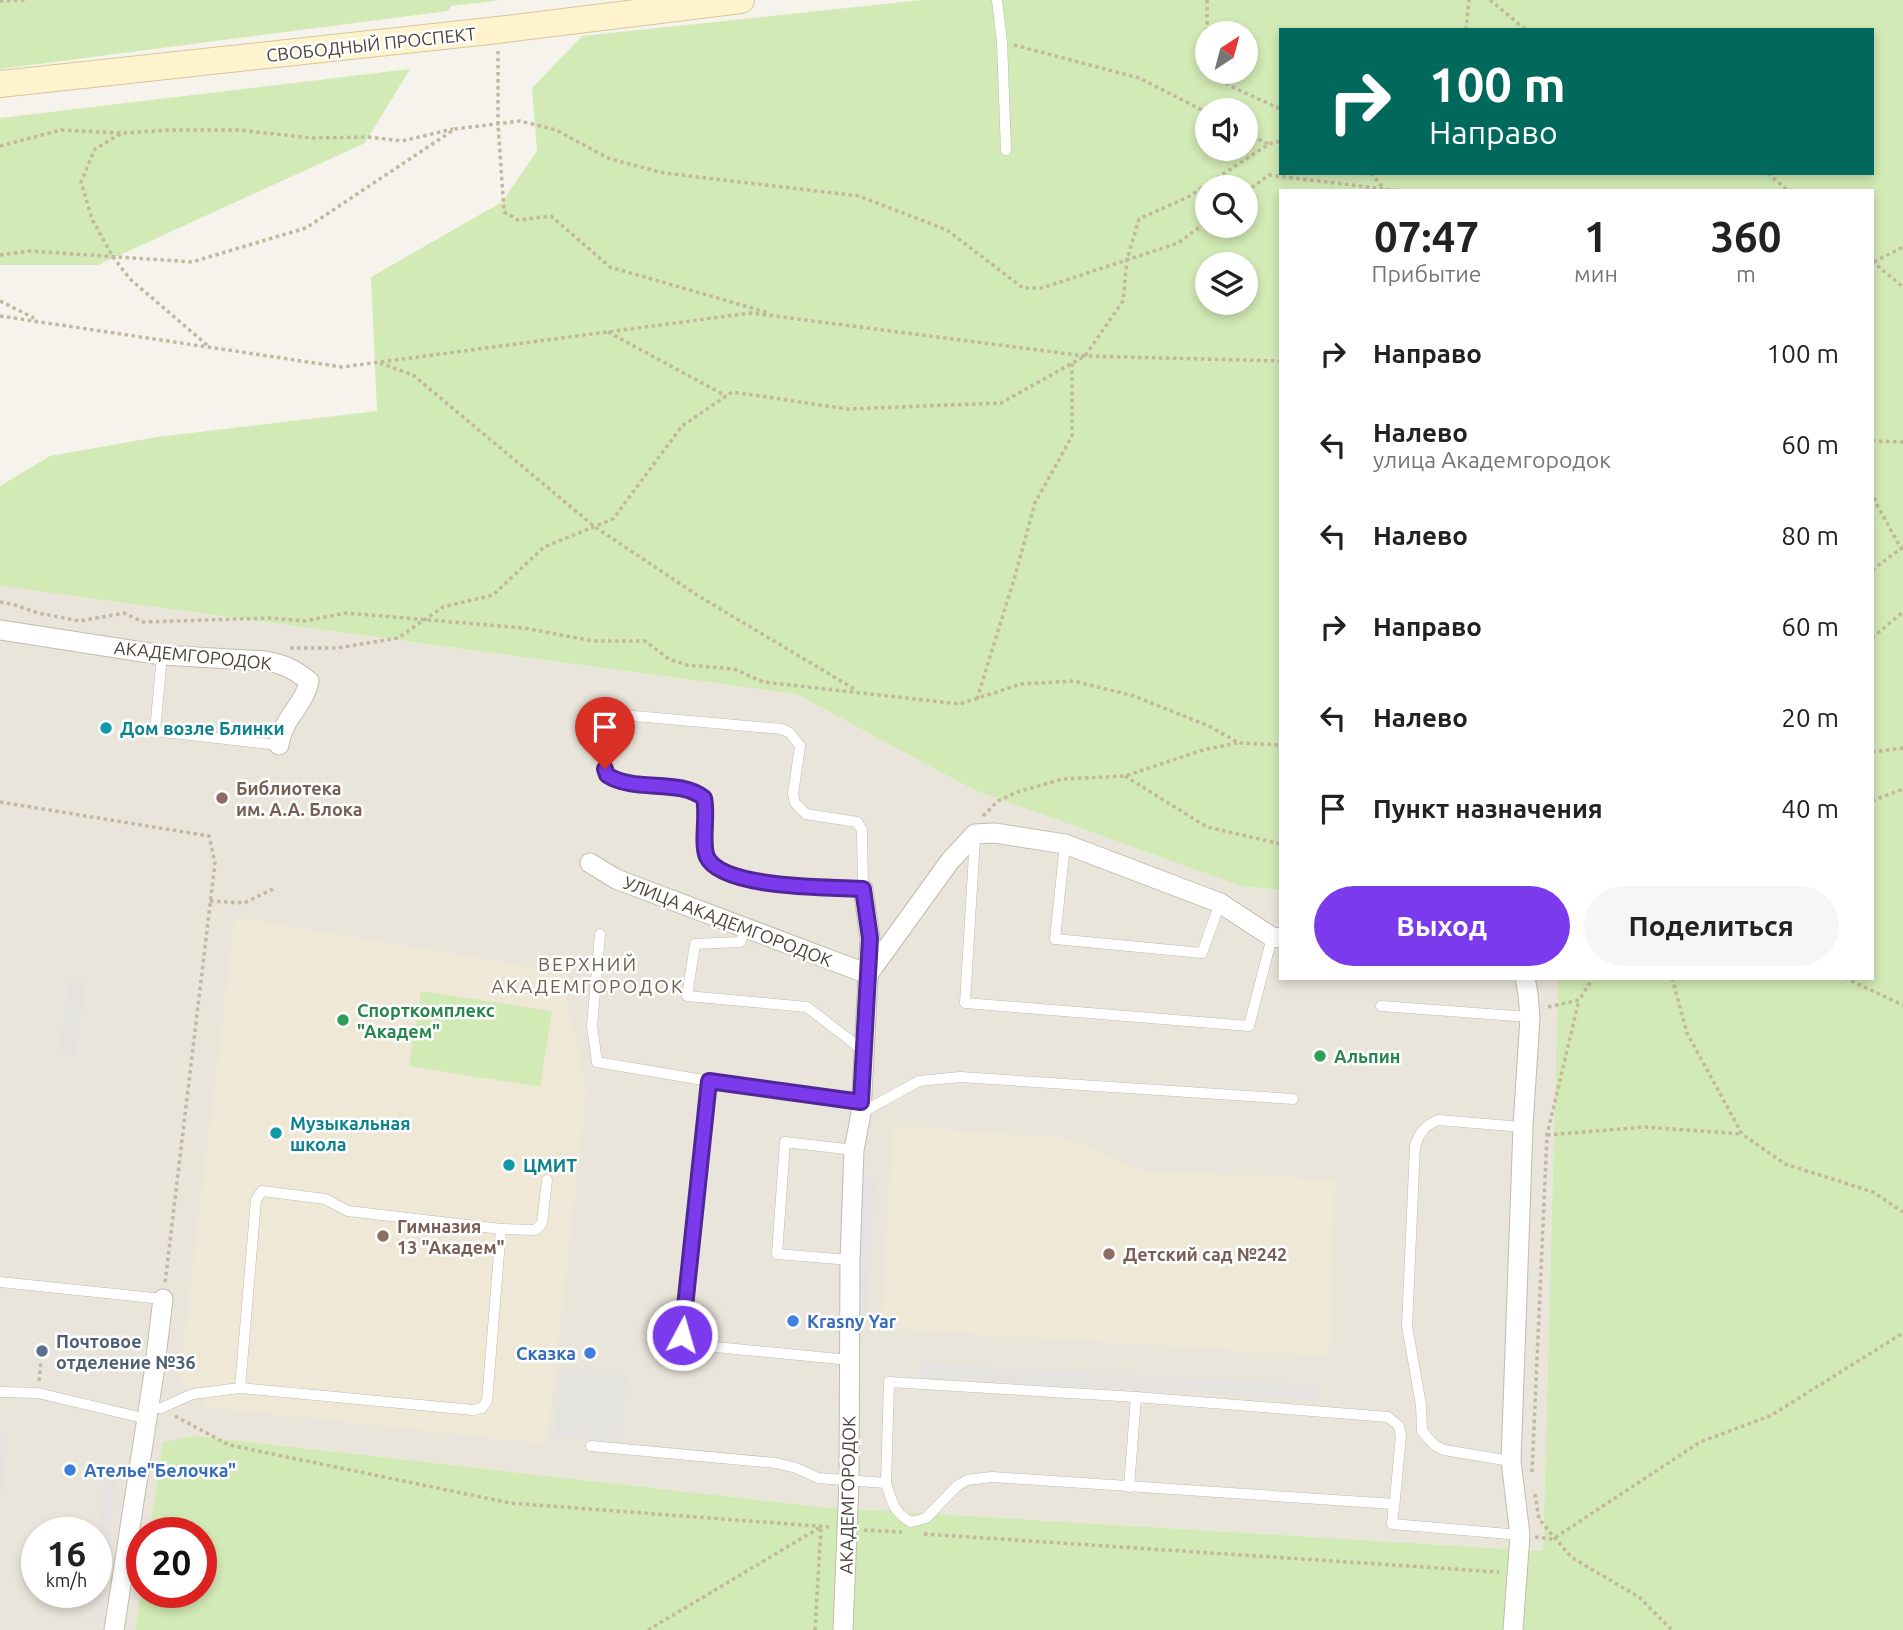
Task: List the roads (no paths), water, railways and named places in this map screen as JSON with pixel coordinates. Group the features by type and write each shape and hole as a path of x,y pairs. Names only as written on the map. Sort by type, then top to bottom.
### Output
{"main road":[{"name":"СВОБОДНЫЙ ПРОСПЕКТ","path":"0,84 498,30 741,0"}],"street":[{"name":"АКАДЕМГОРОДОК","path":"0,630 162,655 282,664 294,669 309,681 307,693 292,711 281,732 279,745"},
{"path":"868,974 950,861 975,834 995,834 1065,844 1220,903 1277,937"},
{"name":"УЛИЦА АКАДЕМГОРОДОК","path":"590,863 616,879 868,974"},
{"path":"850,1360 854,1150 861,1108 870,938 863,889"},
{"path":"1513,1630 1520,1535 1511,1461 1529,1022 1525,980"},
{"path":"114,1630 152,1412 163,1299"},
{"name":"АКАДЕМГОРОДОК","path":"843,1630 849,1481 850,1360"}],"lane":[{"path":"997,0 1002,42 1006,150"},
{"path":"162,655 155,731 279,745"},
{"path":"612,714 625,715 782,729 790,733 800,746 793,794 795,803 806,814 857,822 862,830 863,889 754,882 731,876 719,869 711,863 706,854 704,798 689,790 625,783 607,775 605,769 608,718 612,714"},
{"path":"975,834 965,1003 1249,1026 1277,937"},
{"path":"1065,844 1055,939 1202,953 1220,903"},
{"path":"747,928 740,942 695,944 687,996 807,1007 864,1051"},
{"path":"600,934 592,1026 597,1062 861,1108 919,1081 960,1077 1293,1099"},
{"path":"1381,1006 1529,1022"},
{"path":"709,1081 682,1335 694,1345 850,1360"},
{"path":"1511,1461 1444,1450 1434,1445 1422,1431 1421,1405 1407,1326 1415,1146 1419,1134 1425,1125 1438,1120 1523,1127"},
{"path":"850,1260 777,1254 785,1142 854,1150"},
{"path":"240,1388 256,1200 262,1191 325,1199 348,1211 501,1229 536,1230 542,1223 547,1180"},
{"path":"0,1392 38,1393 152,1412 193,1394 240,1388 472,1410 482,1408 487,1401 501,1229"},
{"path":"0,1282 163,1299"},
{"path":"1394,1504 976,1478 967,1479 957,1486 926,1518 911,1522 901,1516 892,1504 886,1483 888,1382 1136,1397 1388,1417 1399,1426 1401,1436 1392,1524 1520,1535"},
{"path":"1129,1487 1136,1397"},
{"path":"591,1446 776,1463 818,1478 886,1483"}],"place":[{"name":"Дом возле Блинки","path":"106,728"},
{"name":"Библиотека им. А.А. Блока","path":"222,798"},
{"name":"Спорткомплекс \"Академ\"","path":"343,1020"},
{"name":"Альпин","path":"1320,1056"},
{"name":"Музыкальная школа","path":"276,1133"},
{"name":"ЦМИТ","path":"509,1165"},
{"name":"Гимназия 13 \"Академ\"","path":"383,1236"},
{"name":"Детский сад №242","path":"1109,1254"},
{"name":"Krasny Yar","path":"793,1321"},
{"name":"Почтовое отделение №36","path":"42,1351"},
{"name":"Сказка","path":"590,1353"},
{"name":"Ателье\"Белочка\"","path":"70,1470"}],"district":[{"name":"ВЕРХНИЙ АКАДЕМГОРОДОК","path":"588,975"}]}
